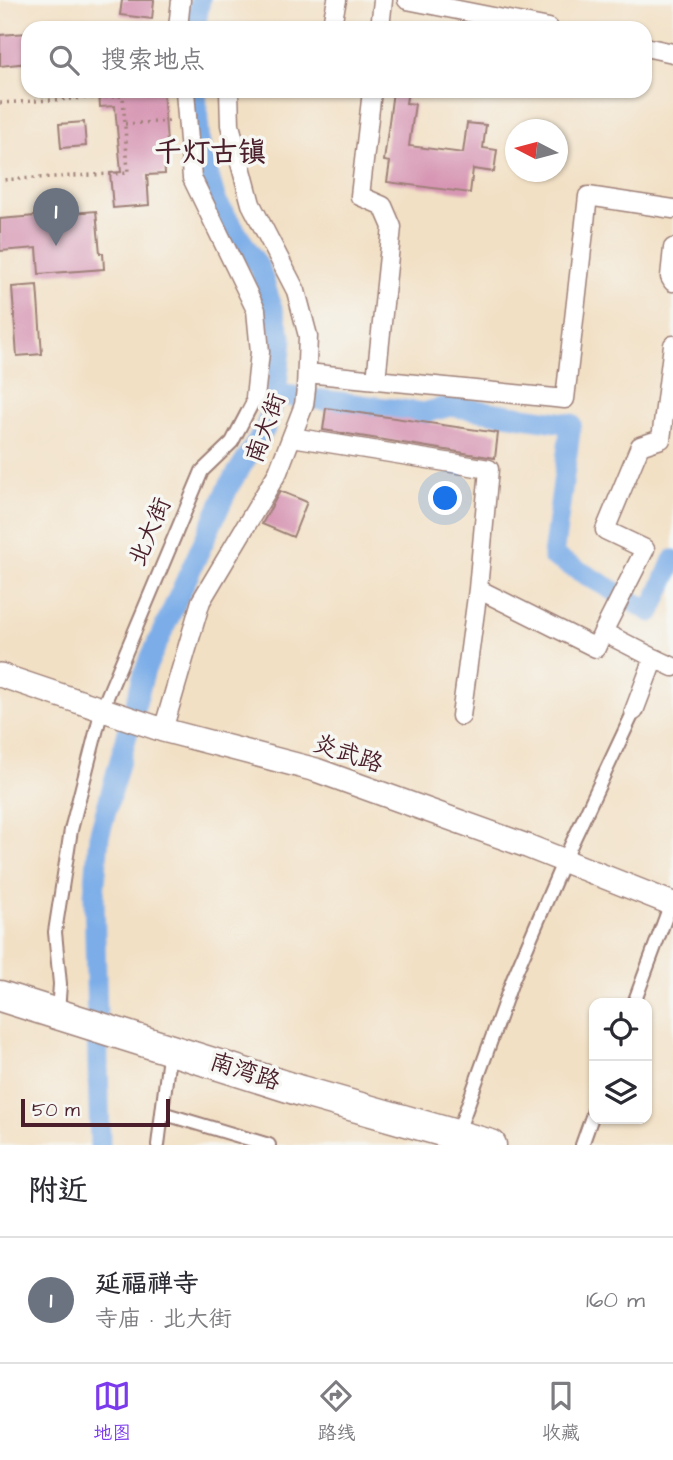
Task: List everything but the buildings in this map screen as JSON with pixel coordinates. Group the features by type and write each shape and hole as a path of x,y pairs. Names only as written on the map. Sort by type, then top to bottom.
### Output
{"street":[{"path":"179,21 181,0"},
{"path":"332,21 337,0"},
{"path":"381,21 383,0"},
{"path":"407,0 514,21"},
{"path":"652,48 673,52"},
{"name":"北大街","path":"185,98 192,178 256,310 260,352 255,398"},
{"name":"南大街","path":"157,728 201,601 278,472 292,437 305,389 308,335 306,326 296,291 251,204 230,125 229,98"},
{"path":"371,98 360,196 383,206 392,227 376,380"},
{"path":"305,389 376,380 565,399 588,197 673,209"},
{"path":"673,248 670,277 673,282"},
{"path":"478,589 596,648 645,550 605,530 640,446 661,439 673,345"},
{"path":"292,437 489,469 478,589 461,716"},
{"path":"603,632 673,667"},
{"path":"634,711 654,658"},
{"name":"炎武路","path":"0,675 157,728 316,770 564,860 672,903"},
{"name":"南湾路","path":"0,996 300,1091 491,1145"}],"lane":[{"name":"北大街","path":"67,1016 60,984 55,932 71,830 107,712 202,471 232,442 255,398"},
{"path":"457,1135 513,979 564,860 634,711"},
{"path":"636,998 672,903"},
{"path":"158,1145 170,1048"},
{"path":"162,1113 269,1145"},
{"path":"582,1145 589,1124"}],"path":[{"path":"0,103 88,98"},
{"path":"0,180 128,173 123,98"},
{"path":"125,124 187,120"}],"waterway":[{"path":"196,21 200,0"},
{"path":"100,1145 94,895 99,836 145,670 229,486 265,429 276,394 282,340 260,269 216,201 200,145 197,98"},
{"path":"276,394 424,413 450,406 571,424 553,556 651,612 673,560"}],"place":[{"name":"延福禅寺","path":"56,246"}],"district":[{"name":"千灯古镇","path":"210,152"}]}
